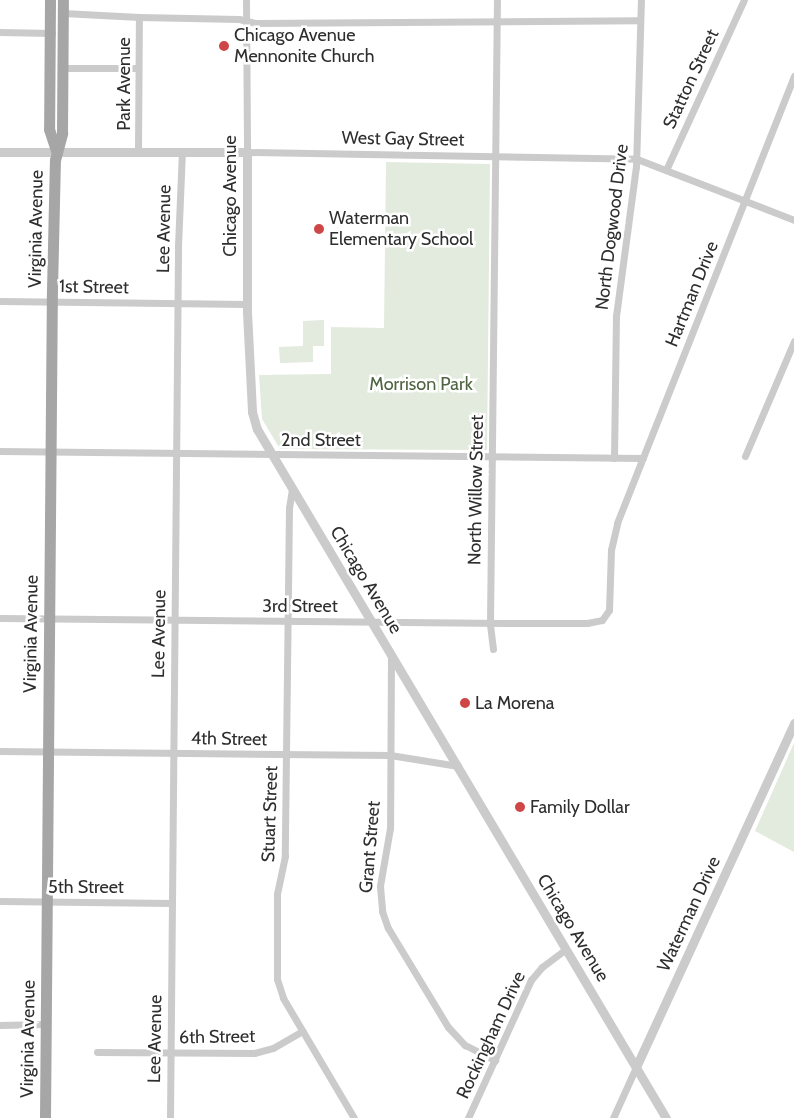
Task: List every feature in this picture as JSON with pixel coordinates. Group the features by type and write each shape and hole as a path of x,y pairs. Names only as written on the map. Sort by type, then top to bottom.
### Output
{"main road":[{"path":"50,0 49,129 56,151"},
{"path":"56,151 62,133 63,0"},
{"name":"Virginia Avenue","path":"45,1118 50,452 56,151"}],"street":[{"name":"Chicago Avenue","path":"246,0 247,304 253,416 258,433 666,1118"},
{"name":"North Willow Street","path":"493,649 490,623 497,0"},
{"name":"North Dogwood Drive","path":"614,458 616,316 637,159 641,0"},
{"name":"Statton Street","path":"666,170 744,0"},
{"path":"63,13 246,21 255,23 640,20"},
{"name":"Park Avenue","path":"138,150 139,17"},
{"path":"0,32 63,33"},
{"path":"62,68 138,68"},
{"name":"Hartman Drive","path":"600,621 609,610 612,550 618,523 794,76"},
{"name":"West Gay Street","path":"0,152 138,150 637,159 794,220"},
{"name":"Lee Avenue","path":"170,1118 176,452 182,151"},
{"name":"1st Street","path":"0,301 247,304"},
{"path":"745,456 794,340"},
{"name":"2nd Street","path":"0,451 643,458"},
{"name":"Stuart Street","path":"292,489 289,508 285,859 277,894 276,972 283,998 354,1118"},
{"name":"3rd Street","path":"0,618 490,623 600,621"},
{"name":"Grant Street","path":"391,654 390,834 380,890 383,915 392,934 452,1033 469,1048 494,1060"},
{"name":"Waterman Drive","path":"613,1118 794,724"},
{"name":"4th Street","path":"0,751 390,755 458,766"},
{"name":"5th Street","path":"0,901 172,903"},
{"name":"Rockingham Drive","path":"468,1118 534,975 546,963 566,949"},
{"path":"0,1025 46,1024"},
{"name":"6th Street","path":"97,1052 254,1053 273,1048 302,1031"}],"green space":[{"name":"Morrison Park","path":"386,162 490,164 487,450 280,449 262,419 259,375 331,374 331,327 384,328"},
{"path":"324,320 324,346 313,346 313,362 280,363 279,347 303,346 303,321"},
{"path":"794,743 794,852 755,831"}],"place":[{"name":"Chicago Avenue Mennonite Church","path":"224,46"},
{"name":"Waterman Elementary School","path":"319,229"},
{"name":"La Morena","path":"465,703"},
{"name":"Family Dollar","path":"520,807"}]}
